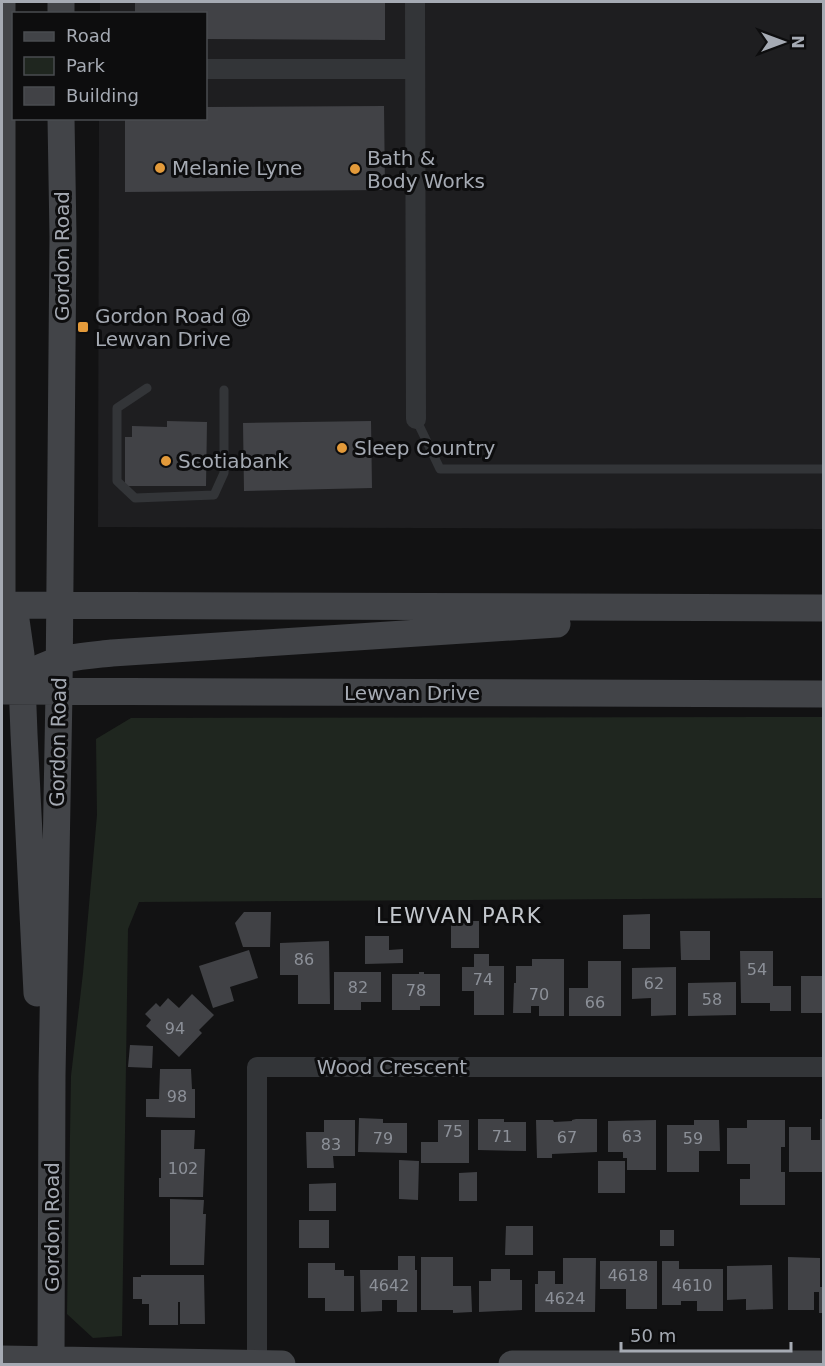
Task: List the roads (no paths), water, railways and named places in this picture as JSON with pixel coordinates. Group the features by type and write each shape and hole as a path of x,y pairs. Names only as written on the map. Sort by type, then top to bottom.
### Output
{"main road":[{"path":"2,2 2,605 8,640 10,685 28,823 39,1032 52,1076"},
{"name":"Gordon Road","path":"51,1362 52,1076 59,692 63,249 61,120"},
{"path":"2,605 818,608"},
{"path":"8,640 45,630 51,626 59,606"},
{"path":"10,685 35,670 80,656 818,608"},
{"name":"Lewvan Drive","path":"10,685 59,692 824,694"},
{"path":"2,1359 51,1362 270,1364"},
{"path":"512,1365 824,1364"}],"street":[{"path":"415,2 416,419"},
{"path":"207,69 415,69"},
{"name":"Wood Crescent","path":"270,1364 257,1067 824,1067"}],"lane":[{"path":"147,388 117,408 117,481 135,498 214,495 224,473 224,390"},
{"path":"416,419 440,469 824,469"}],"place":[{"name":"Melanie Lyne","path":"160,168"},
{"name":"Bath & Body Works","path":"355,169"},
{"name":"Gordon Road @ Lewvan Drive","path":"83,327"},
{"name":"Sleep Country","path":"342,448"},
{"name":"Scotiabank","path":"166,461"}],"district":[{"name":"LEWVAN PARK","path":"459,916"}]}
